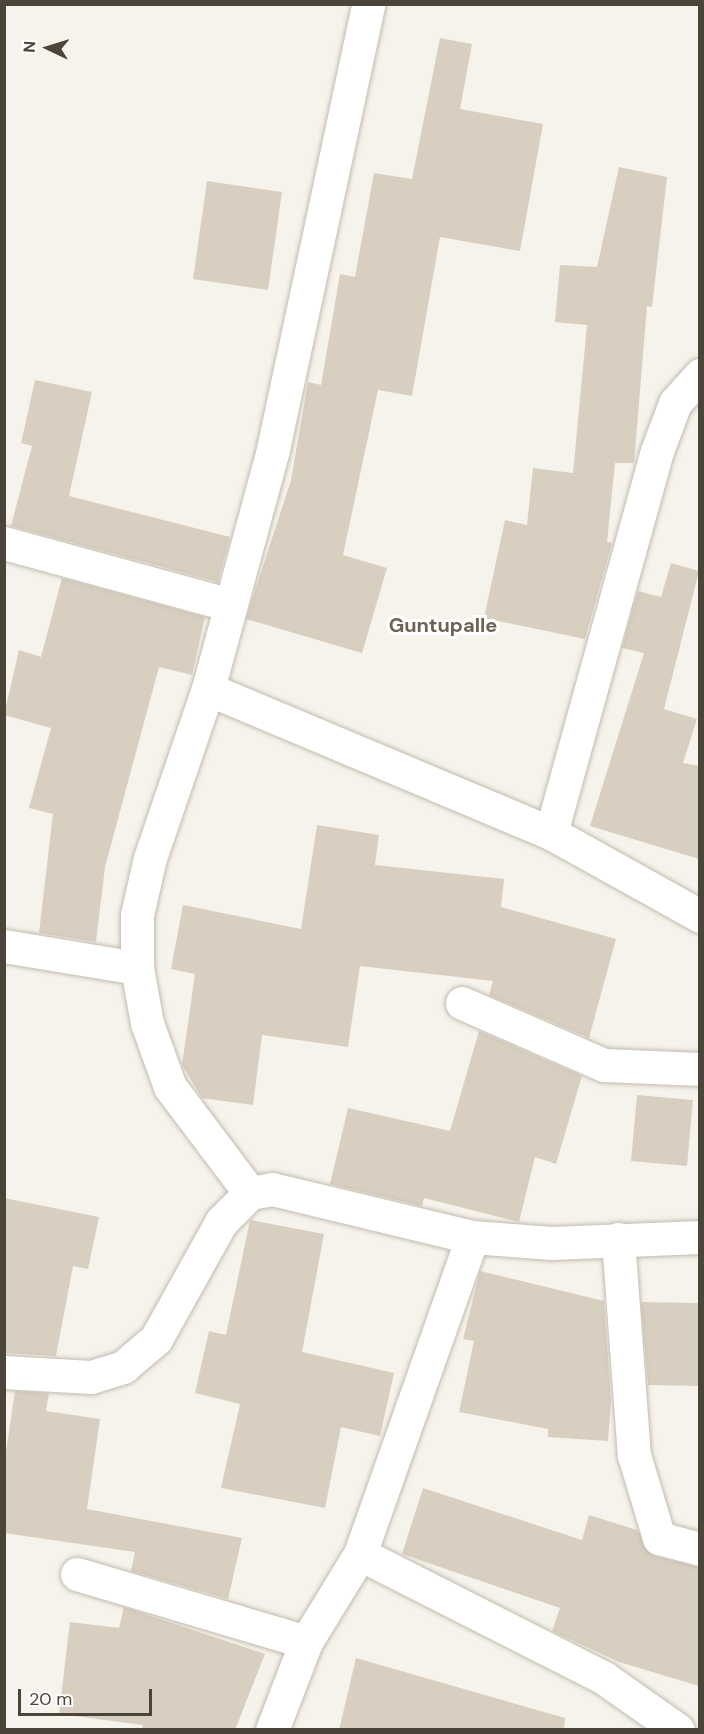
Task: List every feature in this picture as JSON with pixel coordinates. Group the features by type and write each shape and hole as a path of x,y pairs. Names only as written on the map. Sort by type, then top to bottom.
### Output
{"street":[{"path":"250,1193 171,1087 147,1023 137,968 137,915 150,858 208,688 231,605 319,250 368,4"},
{"path":"551,833 657,451 675,403 699,375"},
{"path":"4,543 231,605"},
{"path":"208,688 551,833 699,916"},
{"path":"4,946 137,968"},
{"path":"462,1003 604,1065 699,1070"},
{"path":"4,1372 91,1377 123,1367 156,1339 221,1222 250,1193 272,1189 472,1238 552,1243 699,1237"},
{"path":"272,1730 306,1642 360,1554 472,1238"},
{"path":"618,1239 634,1455 659,1538 699,1549"},
{"path":"360,1554 604,1678 678,1730"},
{"path":"77,1574 306,1642"}],"building":[{"path":"440,38 472,44 460,109 543,124 520,251 440,237 412,396 378,390 343,555 387,568 362,653 246,619 291,480 308,382 321,385 340,274 355,277 374,173 412,179"},
{"path":"619,167 667,177 652,307 647,306 634,463 615,463 607,542 612,543 585,639 484,618 505,520 527,525 533,468 573,473 587,325 555,322 560,265 597,267"},
{"path":"207,181 282,192 268,290 193,279"},
{"path":"35,380 92,392 69,496 230,537 218,582 11,526 32,446 21,443"},
{"path":"671,563 699,571 664,709 697,719 683,763 699,766 699,859 590,826 644,653 622,648 638,591 661,597"},
{"path":"62,578 205,617 192,675 159,667 105,867 96,942 39,933 53,814 29,808 51,728 4,715 19,650 41,657"},
{"path":"317,825 379,835 375,865 504,879 501,907 616,939 589,1038 489,995 493,981 360,966 348,1047 262,1035 253,1105 202,1098 182,1065 195,974 171,969 183,905 301,929"},
{"path":"479,1031 582,1076 556,1164 535,1157 519,1222 424,1198 422,1206 330,1184 348,1108 450,1131"},
{"path":"637,1095 693,1100 687,1166 631,1161"},
{"path":"4,1198 99,1217 88,1269 73,1266 56,1356 4,1353"},
{"path":"250,1220 324,1234 302,1352 394,1373 380,1436 341,1427 325,1508 221,1488 240,1404 195,1393 209,1331 226,1335"},
{"path":"480,1271 604,1301 611,1401 608,1441 548,1437 548,1429 459,1412 474,1341 463,1339"},
{"path":"641,1302 699,1303 699,1386 648,1385"},
{"path":"15,1391 49,1393 46,1411 100,1419 87,1509 242,1538 228,1599 131,1571 135,1552 4,1533 4,1465"},
{"path":"423,1488 582,1540 589,1515 637,1530 654,1556 699,1567 699,1686 619,1662 552,1631 560,1608 402,1554"},
{"path":"124,1607 265,1654 235,1730 142,1730 143,1725 59,1714 70,1622 119,1628"},
{"path":"356,1658 565,1718 564,1730 339,1730"}],"district":[{"name":"Guntupalle","path":"443,625"}]}
